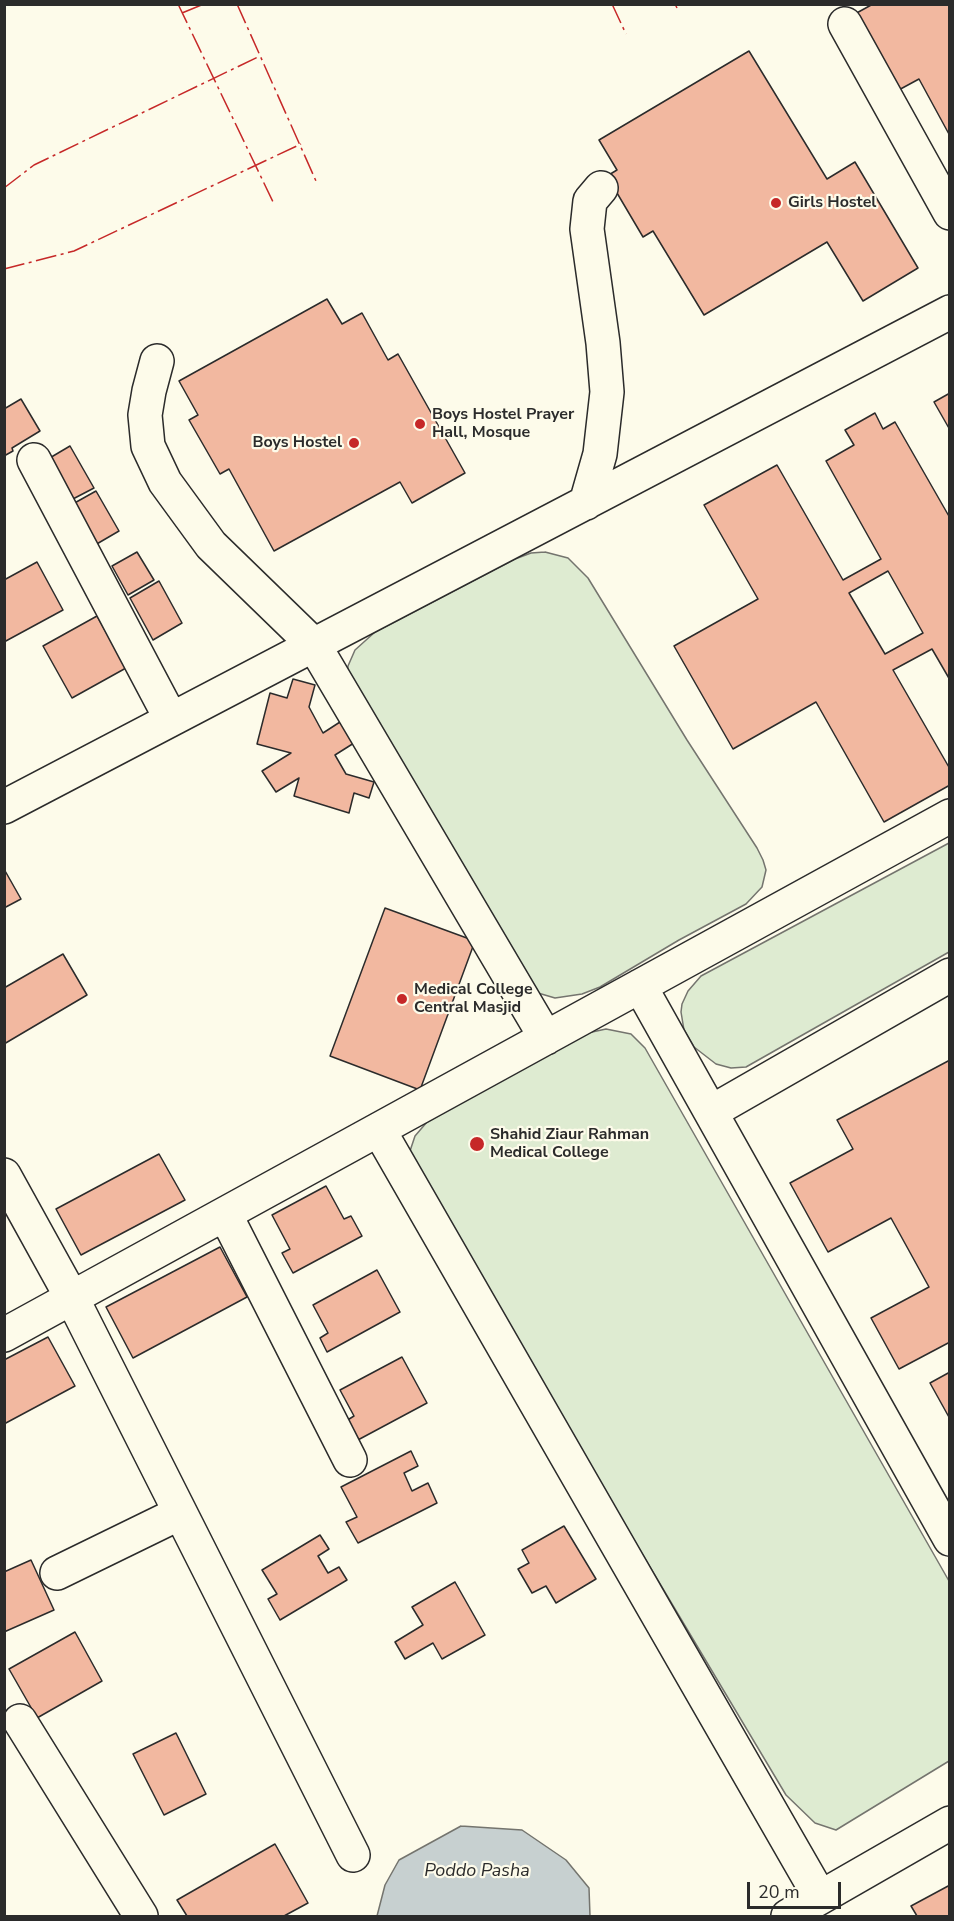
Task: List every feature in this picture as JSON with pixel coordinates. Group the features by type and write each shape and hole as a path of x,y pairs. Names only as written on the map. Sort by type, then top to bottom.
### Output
{"lane":[{"path":"845,24 950,213"},
{"path":"585,503 600,454 607,392 603,343 587,229 590,201 601,188"},
{"path":"6,788 171,719 950,312"},
{"path":"157,361 145,415 148,446 165,482 211,545 314,645 546,1038"},
{"path":"34,460 171,719"},
{"path":"4,1335 950,816"},
{"path":"711,1112 950,975"},
{"path":"640,986 950,1539"},
{"path":"379,1130 820,1898"},
{"path":"4,1175 72,1298 353,1855"},
{"path":"225,1214 350,1460"},
{"path":"57,1573 180,1513"},
{"path":"20,1721 141,1917"},
{"path":"788,1917 950,1823"}],"green space":[{"path":"545,552 568,558 588,578 687,740 757,848 766,870 762,887 746,904 679,940 600,987 582,994 555,998 538,993 347,676 348,666 355,650 375,632 515,559 531,553"},
{"path":"949,843 949,952 746,1067 731,1068 716,1064 694,1047 684,1030 681,1012 688,991 701,976"},
{"path":"606,1029 631,1034 645,1048 949,1581 949,1761 836,1830 815,1823 786,1795 422,1185 409,1154 415,1136 427,1122 583,1034"}],"water":[{"name":"Poddo Pasha","path":"461,1826 522,1830 566,1860 589,1888 590,1916 377,1916 385,1885 399,1860"}],"building":[{"path":"873,4 950,4 950,136 919,79 895,92 853,15"},
{"path":"749,51 827,179 855,162 918,268 863,301 827,242 704,315 653,231 643,237 607,176 617,170 599,140"},
{"path":"327,299 342,324 362,313 388,360 398,354 465,473 412,503 400,482 274,551 229,469 220,474 189,420 198,415 179,381"},
{"path":"950,393 950,430 934,402"},
{"path":"21,399 40,431 12,448 13,451 4,456 4,409"},
{"path":"875,413 883,429 895,422 950,518 950,680 932,649 893,670 950,769 950,785 884,822 816,702 733,749 674,646 758,599 704,505 777,465 843,580 881,559 826,461 854,445 845,430","holes":["888,571 923,633 885,654 849,593"]},
{"path":"70,446 94,488 71,500 48,459"},
{"path":"96,491 119,531 95,545 71,505"},
{"path":"137,552 154,580 128,595 112,566"},
{"path":"37,562 63,610 4,642 4,580"},
{"path":"159,581 182,623 153,640 130,598"},
{"path":"97,616 126,668 72,698 43,646"},
{"path":"293,679 315,685 309,707 323,733 340,722 354,743 335,755 346,774 374,782 369,798 354,793 349,813 294,796 299,778 276,792 262,771 291,753 257,744 270,693 287,698"},
{"path":"4,869 21,899 4,908"},
{"name":"Medical College Central Masjid","path":"385,908 475,941 420,1090 330,1056"},
{"path":"63,954 87,995 4,1044 4,988"},
{"path":"950,1060 950,1342 899,1369 871,1318 929,1287 891,1218 828,1252 790,1183 853,1149 837,1120"},
{"path":"159,1154 185,1200 81,1255 56,1209"},
{"path":"326,1186 344,1219 351,1216 362,1236 293,1273 282,1253 290,1249 272,1215"},
{"path":"220,1247 247,1297 133,1358 106,1307"},
{"path":"377,1270 400,1312 327,1352 320,1338 328,1333 313,1305"},
{"path":"48,1337 75,1386 4,1424 4,1360"},
{"path":"402,1357 427,1403 356,1441 346,1421 354,1416 340,1390"},
{"path":"950,1372 950,1419 930,1383"},
{"path":"411,1451 418,1466 404,1473 412,1491 428,1483 437,1503 358,1543 346,1522 357,1517 341,1487"},
{"path":"564,1526 596,1579 556,1603 546,1586 532,1593 518,1569 529,1563 522,1550"},
{"path":"320,1535 329,1549 318,1556 328,1573 339,1567 347,1580 280,1620 268,1599 277,1594 262,1570"},
{"path":"31,1560 54,1610 4,1632 4,1572"},
{"path":"455,1582 485,1635 442,1659 433,1643 405,1659 395,1642 423,1625 412,1607"},
{"path":"75,1632 102,1681 37,1718 9,1669"},
{"path":"176,1733 206,1794 164,1815 133,1754"},
{"path":"275,1844 308,1903 284,1916 187,1916 177,1900"},
{"path":"950,1885 950,1916 917,1916 911,1906"}],"power":[{"path":"178,4 274,204"},
{"path":"182,13 204,4"},
{"path":"237,4 316,181"},
{"path":"612,4 626,34"},
{"path":"675,4 677,8"},
{"path":"4,188 34,165 260,56"},
{"path":"4,269 74,251 301,144"}],"place":[{"name":"Girls Hostel","path":"776,203"},
{"name":"Boys Hostel Prayer Hall, Mosque","path":"420,424"},
{"name":"Boys Hostel","path":"354,443"},
{"name":"Medical College Central Masjid","path":"402,999"},
{"name":"Shahid Ziaur Rahman Medical College","path":"477,1144"}]}
